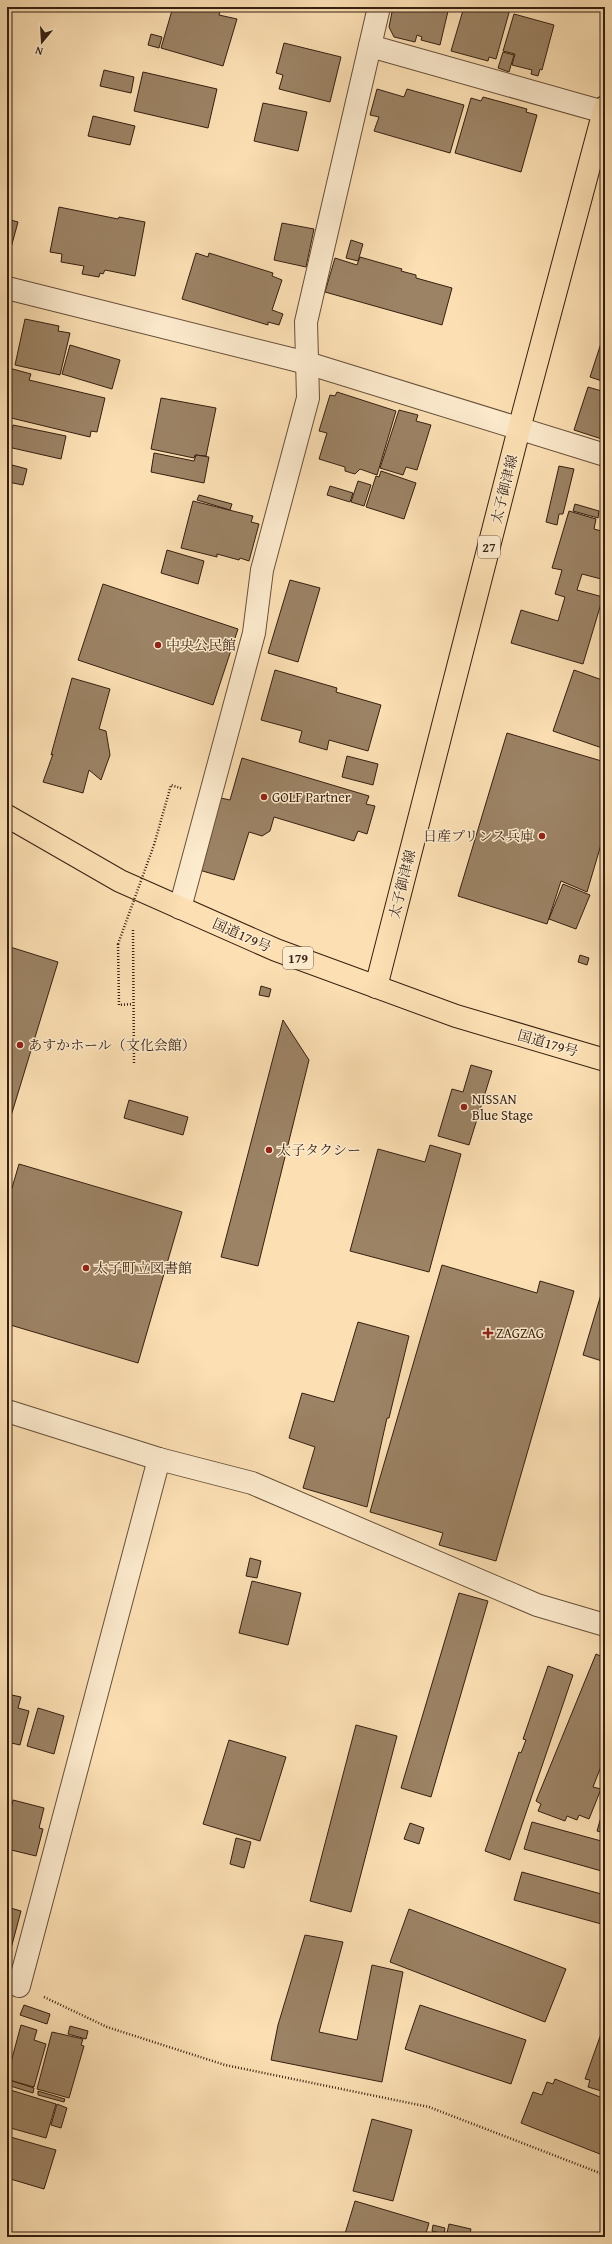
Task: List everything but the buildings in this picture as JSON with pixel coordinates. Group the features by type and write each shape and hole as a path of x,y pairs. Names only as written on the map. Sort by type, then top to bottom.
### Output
{"main road":[{"name":"太子御津線","path":"376,988 519,429 604,110"},
{"name":"国道179号","path":"7,816 120,881 276,950 376,988 456,1016 605,1060"}],"street":[{"path":"180,908 254,633 262,570 308,398 306,322 379,7"},
{"path":"370,46 604,110"},
{"path":"7,288 307,363 605,455"},
{"path":"7,1411 159,1459 252,1483 537,1605 605,1625"},
{"path":"19,1986 159,1459"}],"path":[{"path":"134,1004 119,1005 118,944 154,845 171,785 183,789"},
{"path":"134,930 134,1065"},
{"path":"19,1986 107,2027 122,2032 225,2065 429,2107 605,2175"}],"place":[{"name":"中央公民館","path":"158,645"},
{"name":"GOLF Partner","path":"264,797"},
{"name":"日産プリンス兵庫","path":"542,836"},
{"name":"あすかホール（文化会館）","path":"20,1045"},
{"name":"NISSAN Blue Stage","path":"464,1107"},
{"name":"太子タクシー","path":"269,1150"},
{"name":"太子町立図書館","path":"86,1268"},
{"name":"ZAGZAG","path":"488,1333"}]}
